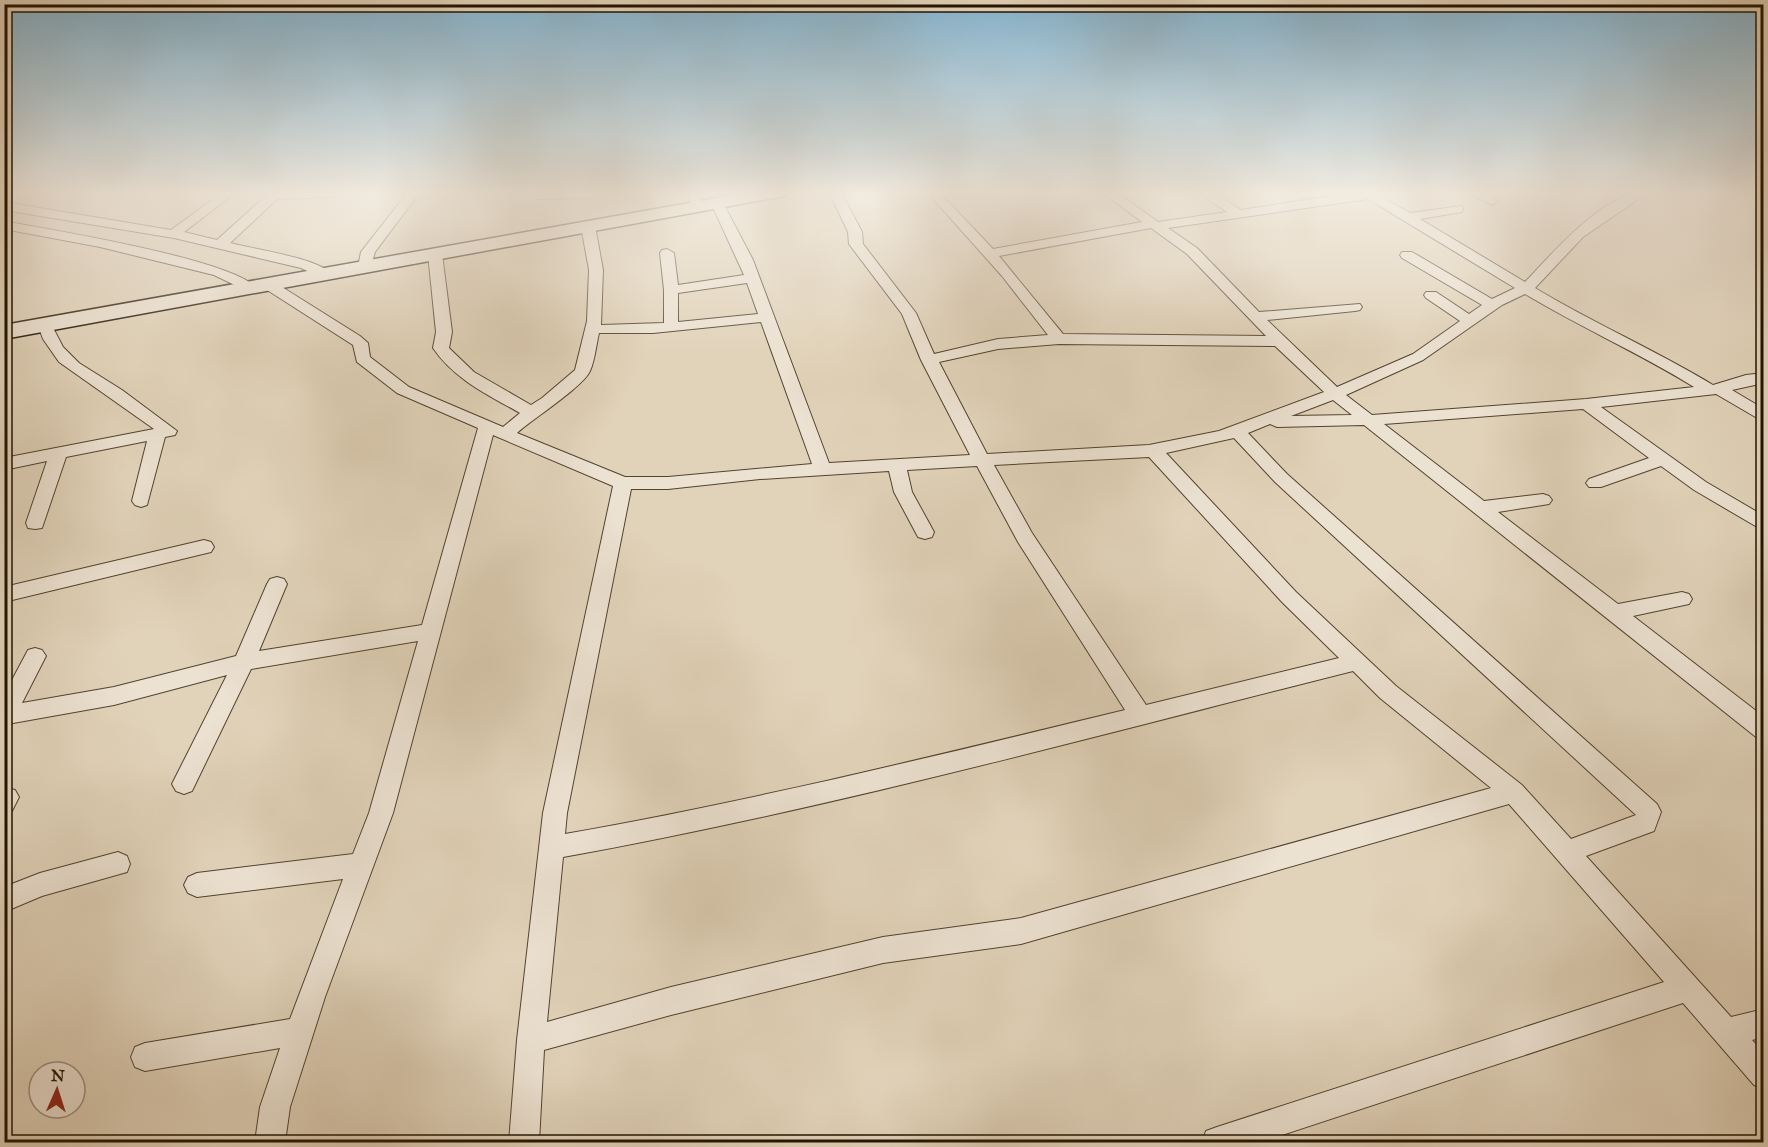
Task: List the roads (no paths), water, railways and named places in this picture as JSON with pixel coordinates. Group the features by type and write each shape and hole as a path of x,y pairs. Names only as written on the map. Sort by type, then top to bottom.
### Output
{"main road":[{"path":"4,332 260,287 435,254 465,246"}],"street":[{"path":"110,246 219,272 260,287 355,339 360,343 362,358 393,384 623,483 668,483 760,473 898,467 1154,450 1210,440 1335,394 1418,357 1492,305 1524,288 1566,246"},
{"path":"222,246 306,265 325,274"},
{"path":"365,267 368,252 373,246"},
{"path":"270,1143 275,1107 311,997 381,813 432,631 501,430 548,402 582,372 592,329 595,246"},
{"path":"737,246 768,316 823,471"},
{"path":"857,246 909,313 929,360 1025,537 1140,714"},
{"path":"982,246 1059,339"},
{"path":"990,254 1038,246"},
{"path":"1184,246 1335,394 1478,508 1764,729"},
{"path":"1452,246 1570,315 1657,358 1764,417"},
{"path":"667,253 671,291 671,327"},
{"path":"435,254 444,332 441,348 445,357 528,415"},
{"path":"1407,255 1492,305"},
{"path":"671,291 753,278"},
{"path":"1431,295 1469,321"},
{"path":"1255,317 1355,307"},
{"path":"592,329 671,327 768,316"},
{"path":"4,464 169,431 66,362 50,342 45,325"},
{"path":"929,360 998,344 1059,339 1280,341"},
{"path":"1262,422 1369,420 1586,404 1715,389 1746,380 1764,378"},
{"path":"1586,404 1700,486 1764,525"},
{"path":"1237,431 1281,477 1649,812 1645,823 1567,852"},
{"path":"141,501 157,434"},
{"path":"1154,450 1289,597 1388,692 1514,792 1764,1075"},
{"path":"35,523 58,454"},
{"path":"1595,483 1663,459"},
{"path":"898,467 903,493 925,532"},
{"path":"524,1143 531,1040 555,813 623,483"},
{"path":"1478,508 1544,500"},
{"path":"4,595 204,547"},
{"path":"184,784 244,662 276,584"},
{"path":"1613,613 1682,599"},
{"path":"5,716 114,696 244,662 432,631"},
{"path":"5,716 35,656"},
{"path":"551,848 694,821 950,762 1357,662"},
{"path":"531,1040 671,1001 883,950 1021,931 1514,792"},
{"path":"4,797 7,797 4,804"},
{"path":"4,900 40,885 118,864"},
{"path":"197,885 361,865"},
{"path":"1217,1143 1687,988"},
{"path":"1725,1032 1764,1023"},
{"path":"145,1057 300,1031"}]}
